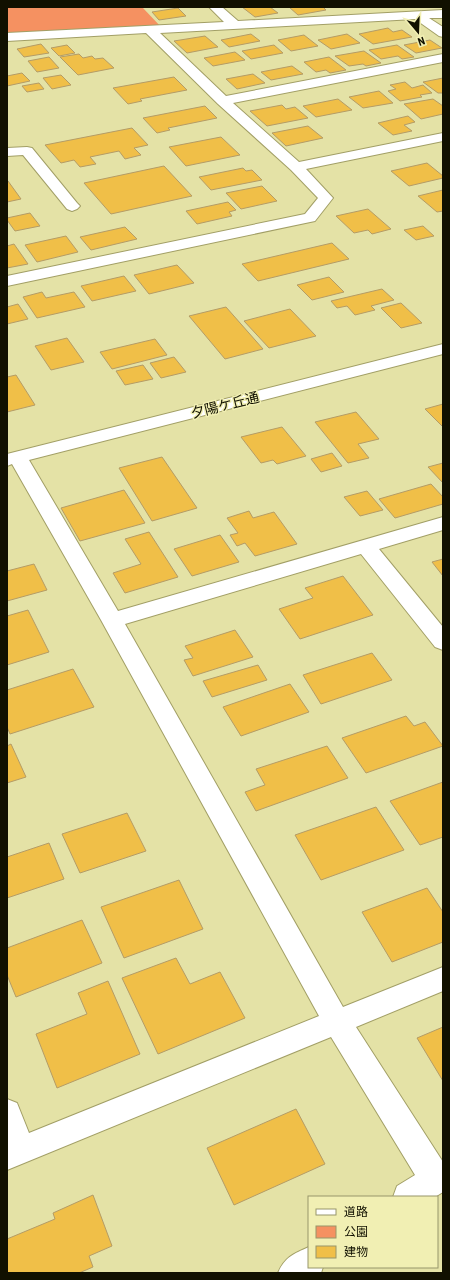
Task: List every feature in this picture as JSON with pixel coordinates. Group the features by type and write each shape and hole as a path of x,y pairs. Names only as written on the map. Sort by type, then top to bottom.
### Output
{"street":[{"path":"215,7 235,25"},
{"path":"341,7 356,19"},
{"path":"7,37 443,14"},
{"path":"418,16 443,33"},
{"path":"7,280 310,218 326,198 296,167 223,101 149,30"},
{"path":"223,101 443,58"},
{"path":"296,167 443,137"},
{"path":"7,152 27,151 72,206"},
{"name":"夕陽ケ丘通","path":"13,459 443,349"},
{"path":"13,459 112,620 337,1022 439,1178 410,1196"},
{"path":"112,620 443,523"},
{"path":"366,546 443,642"},
{"path":"7,1113 14,1154 443,979"},
{"path":"294,1273 308,1264"}],"green space":[{"path":"7,7 142,7 163,29 7,37"}],"building":[{"path":"242,7 270,7 278,13 255,17"},
{"path":"289,7 323,7 326,10 298,15"},
{"path":"178,8 186,16 159,20 152,12"},
{"path":"388,28 393,32 402,30 412,37 373,44 359,34"},
{"path":"251,34 260,41 229,47 221,40"},
{"path":"347,34 360,43 331,49 318,40"},
{"path":"304,35 318,46 291,51 278,40"},
{"path":"205,36 218,47 187,53 174,41"},
{"path":"430,40 442,48 416,53 404,45"},
{"path":"41,44 49,53 24,57 17,49"},
{"path":"67,45 75,53 59,56 51,48"},
{"path":"274,45 283,53 251,59 242,51"},
{"path":"397,45 414,57 402,59 398,56 381,59 369,50"},
{"path":"364,51 381,63 366,66 363,64 349,66 335,56"},
{"path":"235,52 245,60 213,66 204,58"},
{"path":"79,54 83,58 92,56 95,59 103,58 114,68 78,75 60,57"},
{"path":"49,57 59,68 37,72 28,61"},
{"path":"329,57 346,70 330,73 326,70 316,72 304,62"},
{"path":"292,66 303,74 271,80 261,72"},
{"path":"22,73 30,81 7,86 7,76"},
{"path":"253,74 265,83 237,89 226,79"},
{"path":"61,75 71,85 52,89 43,78"},
{"path":"174,77 187,90 140,99 142,101 128,104 113,88"},
{"path":"443,78 443,93 438,93 423,82"},
{"path":"405,82 412,88 423,85 432,93 420,95 422,97 400,101 388,91 396,89 390,85"},
{"path":"39,83 44,89 27,92 22,86"},
{"path":"379,91 393,103 363,108 349,97"},
{"path":"338,99 352,110 316,117 303,106"},
{"path":"433,99 443,106 443,114 421,119 404,104"},
{"path":"282,105 286,109 295,107 308,118 267,126 250,111"},
{"path":"205,106 217,118 168,128 170,130 157,133 143,118"},
{"path":"408,116 415,122 404,125 412,131 393,135 378,123"},
{"path":"308,126 323,138 286,146 272,133"},
{"path":"132,128 148,145 134,148 141,155 125,159 119,151 90,157 96,164 80,167 74,160 61,163 45,145"},
{"path":"221,137 240,155 186,166 169,147"},
{"path":"427,163 443,176 443,178 409,186 391,171"},
{"path":"164,166 192,196 111,214 84,183"},
{"path":"243,168 246,171 252,170 262,180 211,190 199,177"},
{"path":"8,181 21,199 7,202"},
{"path":"262,186 277,201 241,209 226,193"},
{"path":"443,190 443,211 437,212 418,196"},
{"path":"228,202 236,210 229,212 232,216 197,224 186,211"},
{"path":"368,209 391,229 372,234 368,230 354,233 336,216"},
{"path":"30,213 40,226 15,231 7,220 7,218"},
{"path":"423,226 434,236 416,240 404,230"},
{"path":"125,227 137,239 91,250 80,237"},
{"path":"66,236 78,252 37,262 25,245"},
{"path":"332,243 349,259 258,281 242,264"},
{"path":"14,244 28,264 7,268 7,246"},
{"path":"177,265 194,283 149,294 134,275"},
{"path":"124,276 136,291 92,301 81,286"},
{"path":"329,277 344,292 312,300 297,285"},
{"path":"382,289 394,300 371,306 375,310 355,315 347,306 337,308 331,301"},
{"path":"42,292 46,298 74,292 85,307 37,318 23,297"},
{"path":"401,303 422,323 401,328 381,308"},
{"path":"18,304 28,319 7,324 7,307"},
{"path":"226,307 263,349 225,359 189,316"},
{"path":"290,309 316,336 269,348 244,321"},
{"path":"67,338 84,362 51,370 35,346"},
{"path":"155,339 167,355 112,369 100,352"},
{"path":"174,357 186,372 161,378 150,363"},
{"path":"143,365 153,379 125,385 116,371"},
{"path":"16,375 35,405 7,412 7,377"},
{"path":"443,404 443,427 425,409"},
{"path":"356,412 379,439 358,444 369,458 348,463 315,422"},
{"path":"282,427 306,456 277,464 273,460 261,463 241,437"},
{"path":"332,453 342,466 321,472 311,459"},
{"path":"162,457 197,508 152,521 119,468"},
{"path":"443,463 443,483 428,467"},
{"path":"431,484 443,497 443,504 395,518 379,499"},
{"path":"124,490 145,523 80,541 61,508"},
{"path":"367,491 383,510 360,516 344,497"},
{"path":"249,511 253,518 274,512 297,544 255,556 245,543 237,546 230,535 238,533 227,518"},
{"path":"149,532 178,577 125,593 113,573 141,564 125,539"},
{"path":"220,535 239,562 192,576 174,549"},
{"path":"443,559 443,576 432,562"},
{"path":"34,564 47,590 7,601 7,571"},
{"path":"343,576 373,615 300,639 279,609 313,598 305,588"},
{"path":"28,610 49,652 7,665 7,616"},
{"path":"235,630 253,657 193,676 184,660 193,658 185,646"},
{"path":"372,653 392,680 321,704 303,675"},
{"path":"258,665 267,680 212,697 203,681"},
{"path":"73,669 94,707 10,734 7,727 7,690"},
{"path":"290,684 309,712 241,736 223,707"},
{"path":"406,716 414,726 425,722 443,746 366,773 342,738"},
{"path":"11,744 26,777 7,783 7,746"},
{"path":"327,746 348,778 256,811 245,792 265,785 256,769"},
{"path":"443,782 443,837 420,845 390,801"},
{"path":"376,807 404,850 321,880 295,835"},
{"path":"127,813 146,851 80,873 62,834"},
{"path":"49,843 64,879 7,898 7,857"},
{"path":"179,880 203,929 124,958 101,907"},
{"path":"427,888 443,912 443,942 392,962 362,912"},
{"path":"82,920 102,963 16,997 7,975 7,948"},
{"path":"176,958 190,984 220,972 245,1018 158,1054 122,978"},
{"path":"108,981 140,1054 57,1088 36,1034 87,1014 78,993"},
{"path":"443,1027 443,1081 417,1038"},
{"path":"296,1109 325,1164 234,1205 207,1148"},
{"path":"93,1195 112,1246 89,1256 93,1267 79,1273 7,1273 7,1239 55,1219 53,1213"}]}
